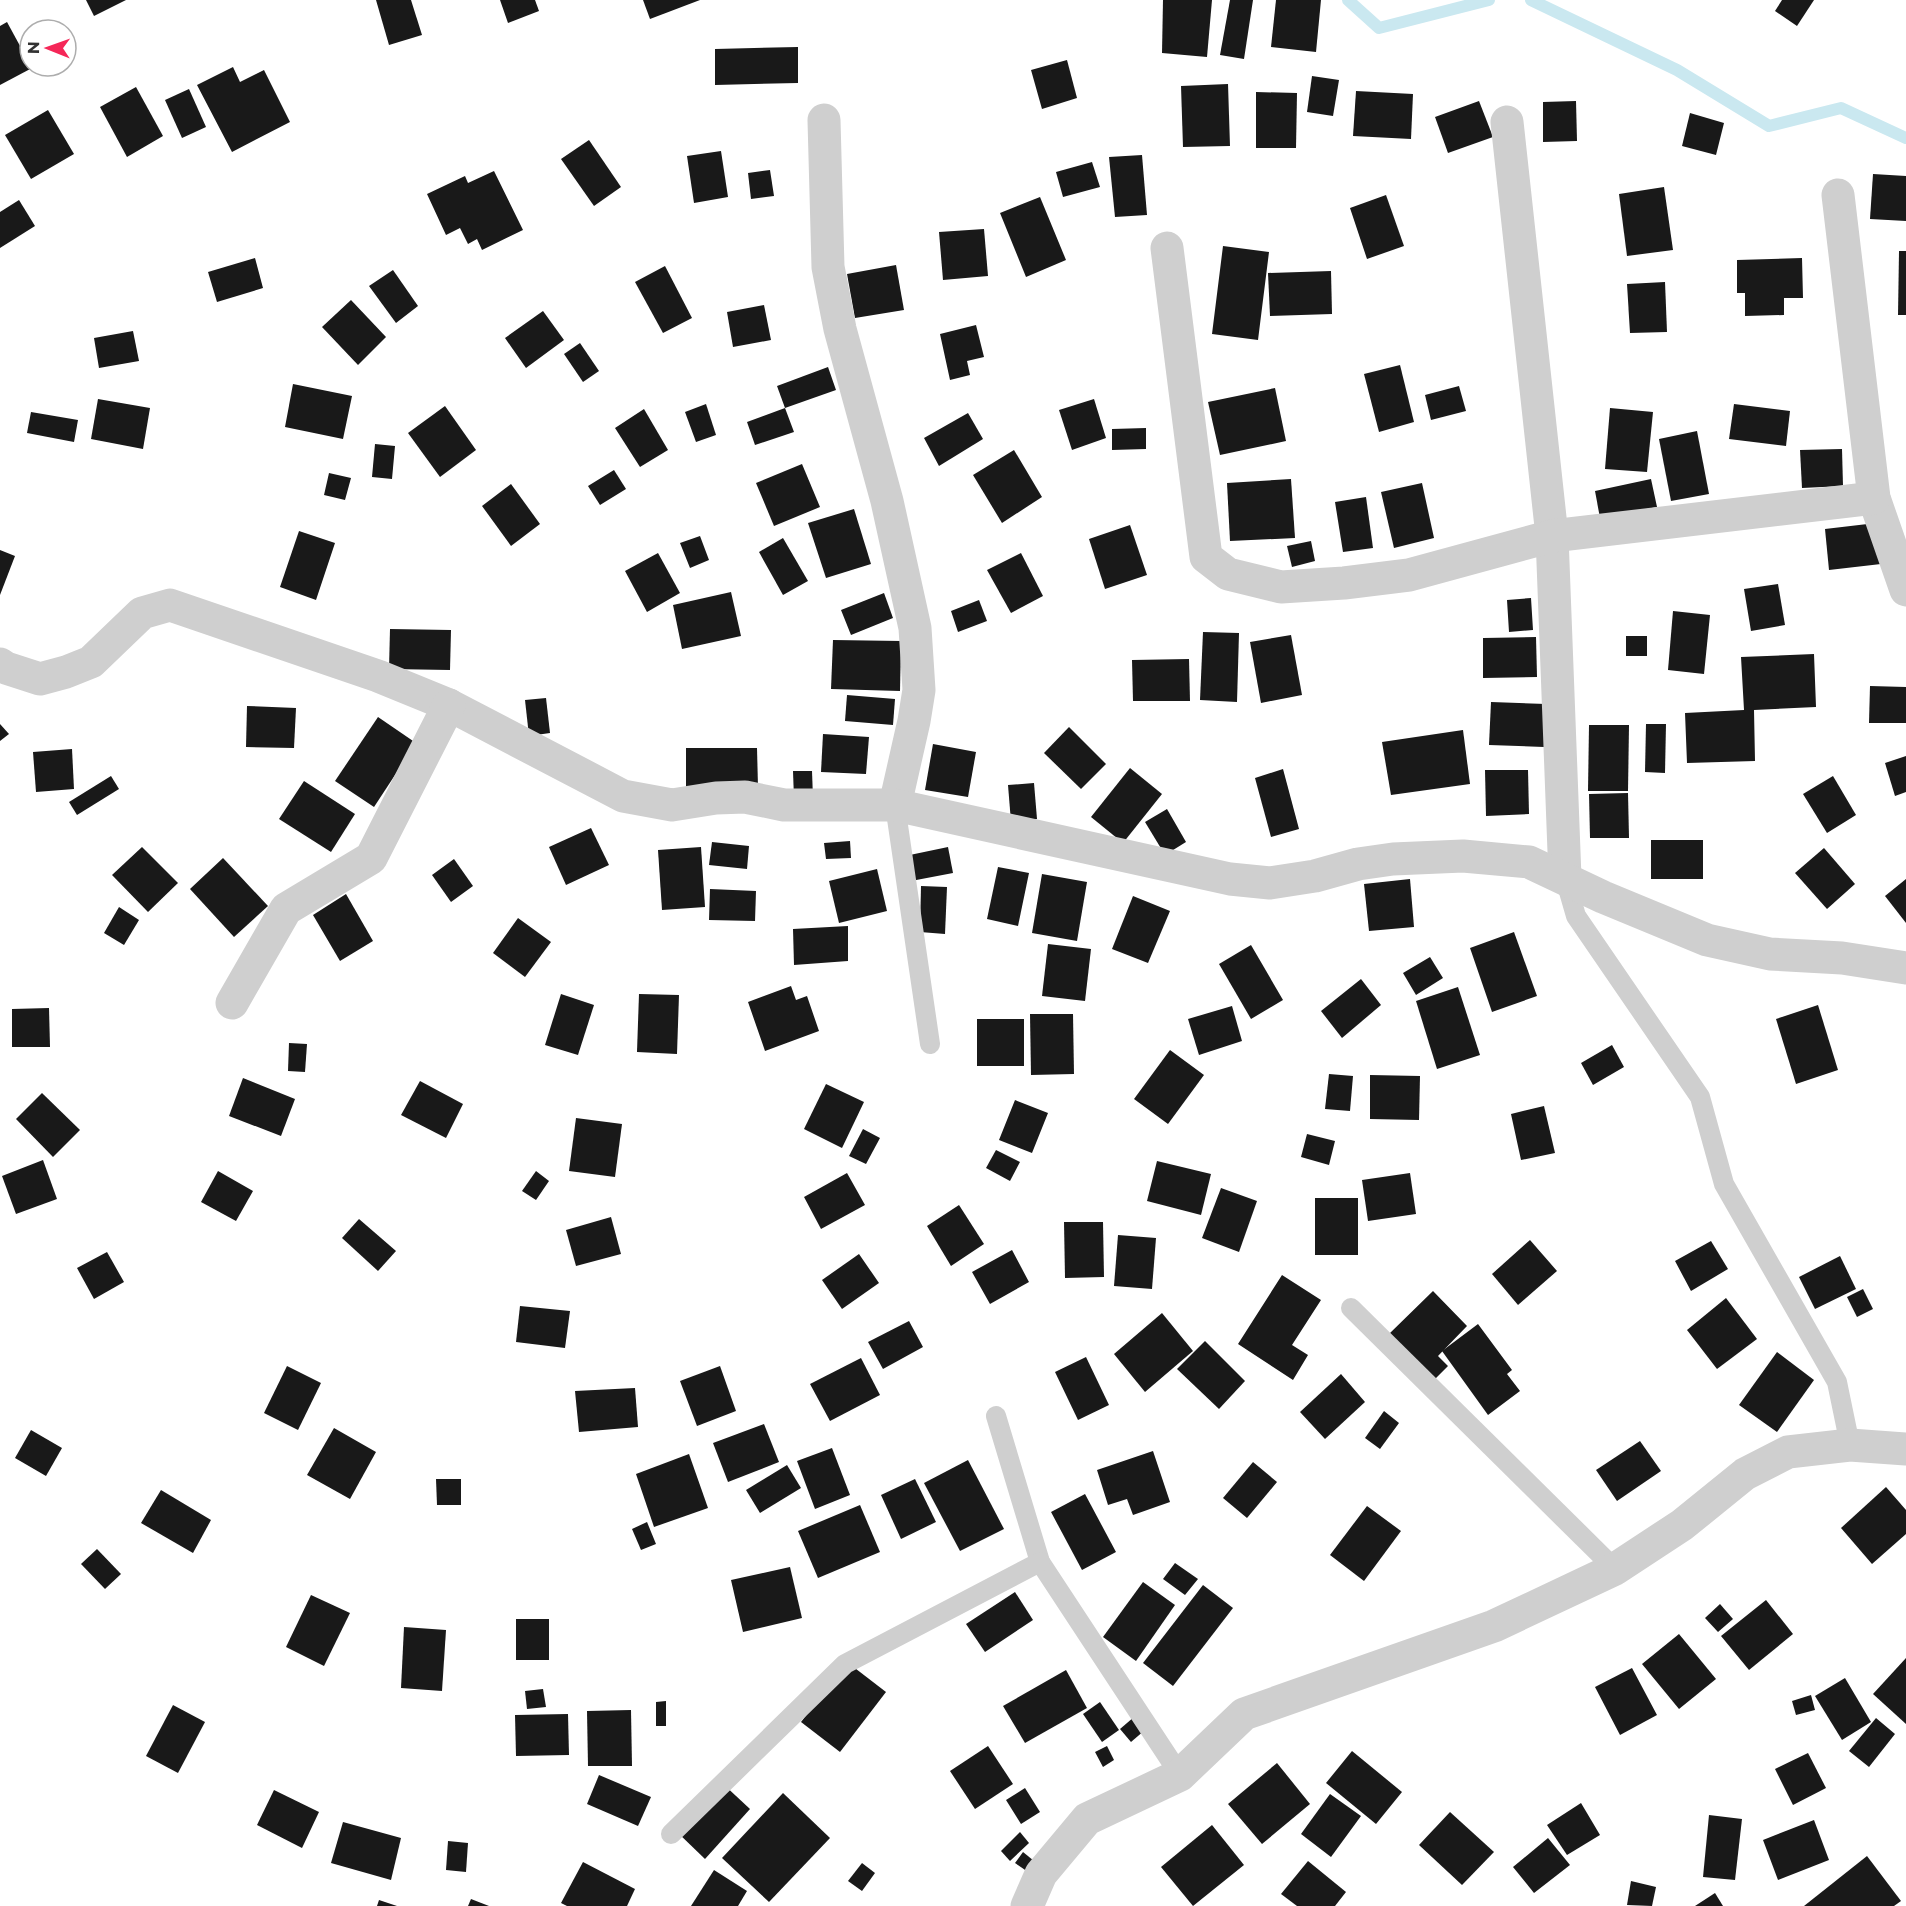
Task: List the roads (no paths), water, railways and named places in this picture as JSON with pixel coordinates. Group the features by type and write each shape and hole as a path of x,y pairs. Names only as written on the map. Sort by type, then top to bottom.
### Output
{"street":[{"path":"824,120 828,267 840,329 887,501 915,628 919,690 895,805"},
{"path":"1507,122 1552,536 1565,878"},
{"path":"1838,195 1874,498 1906,590"},
{"path":"1167,248 1206,557 1228,574 1281,587 1344,583 1409,575 1552,536 1874,498"},
{"path":"0,664 40,679 66,672 92,662 122,630 142,613 170,605 378,676 449,705 623,796 672,805 716,798 745,797 784,805 895,805 1230,879 1270,883 1393,859 1463,856 1529,862 1603,897 1707,940 1770,954 1842,958 1906,968"},
{"path":"232,1003 286,909 371,858 449,705"},
{"path":"1028,1906 1041,1874 1087,1819 1180,1775 1244,1714 1494,1626 1615,1569 1682,1526 1745,1474 1788,1452 1850,1445 1906,1449"}],"lane":[{"path":"895,805 930,1044"},
{"path":"1565,878 1576,916 1700,1097 1724,1184 1837,1382 1850,1445"},
{"path":"1352,1308 1615,1569"},
{"path":"996,1416 1040,1562 1180,1775"},
{"path":"671,1834 845,1664 1040,1562"}],"waterway":[{"path":"1348,0 1379,28 1489,0"},
{"path":"1531,0 1677,70 1769,126 1841,108 1906,138"}]}
